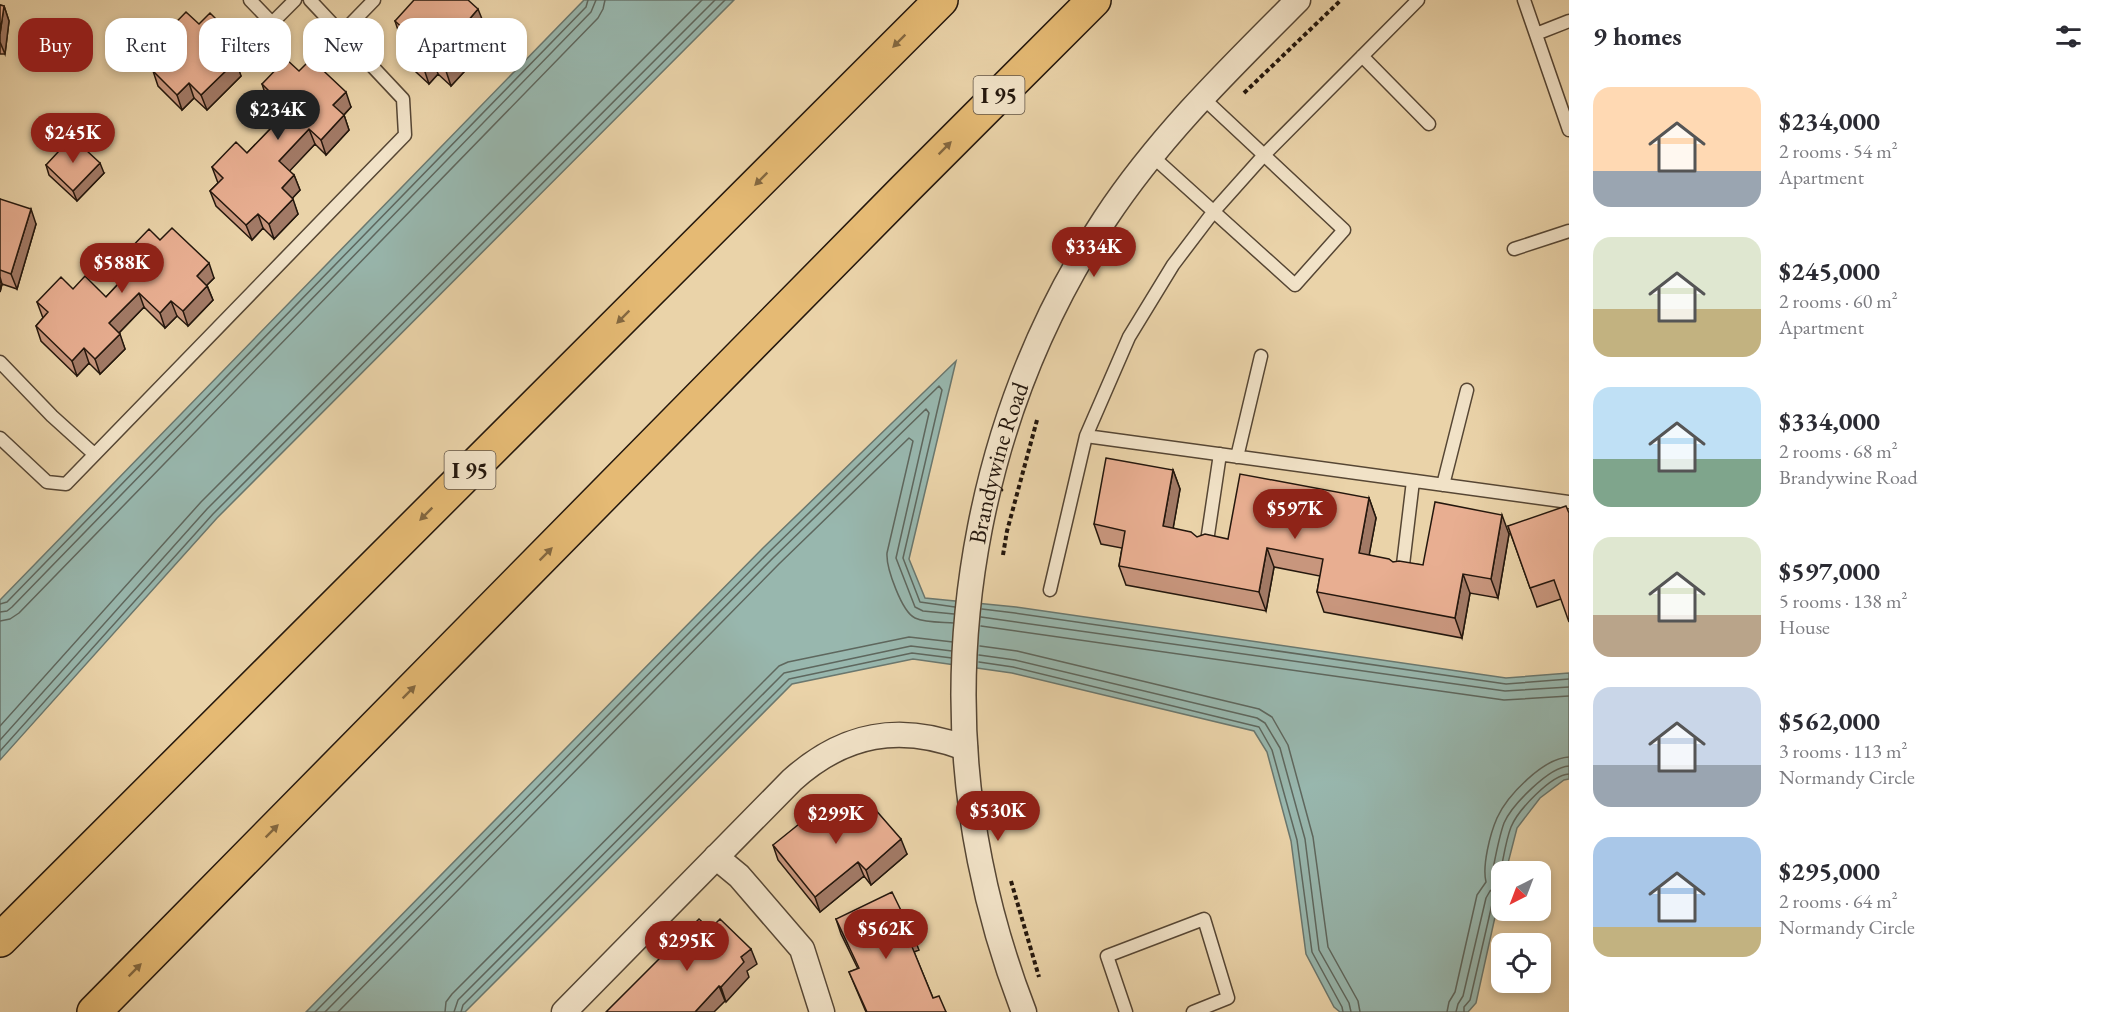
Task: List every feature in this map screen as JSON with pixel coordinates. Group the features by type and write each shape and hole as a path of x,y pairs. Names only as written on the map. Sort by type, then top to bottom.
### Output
{"highway":[{"name":"I 95","path":"0,940 941,0"},
{"name":"I 95","path":"94,1012 1094,0"}],"street":[{"name":"Brandywine Road","path":"1024,1012 996,929 980,861 971,809 965,748 963,673 968,599 976,545 991,476 1011,409 1037,343 1068,280 1104,219 1151,154 1202,97 1298,0"},
{"path":"564,1012 799,773 822,756 839,747 874,736 902,734 929,736 965,748"},
{"path":"716,856 739,876 802,949 822,1012"}],"lane":[{"path":"250,0 272,23 295,0"},
{"path":"310,0 326,18"},
{"path":"357,18 374,0"},
{"path":"1050,590 1086,436 1129,337 1173,265 1214,211 1264,155 1418,0"},
{"path":"1524,0 1569,130"},
{"path":"1536,33 1569,21"},
{"path":"1362,56 1429,124"},
{"path":"0,438 47,482 66,484 405,135 403,99 377,72"},
{"path":"1151,154 1294,285 1344,230 1202,97"},
{"path":"1514,249 1569,231"},
{"path":"1238,457 1261,356"},
{"path":"0,362 52,416 94,454"},
{"path":"1443,485 1467,390"},
{"path":"1086,436 1569,502"},
{"path":"1206,548 1220,454"},
{"path":"1402,573 1413,481"},
{"path":"1126,1012 1107,956 1204,919 1228,998 1193,1012"}],"path":[{"path":"1240,96 1341,0"},
{"path":"1001,565 1007,531 1037,419"},
{"path":"1009,872 1042,988"}],"water":[{"path":"584,0 734,0 217,518 0,760 0,600 514,72 527,72 527,59"},
{"path":"956,361 909,559 925,598 1016,607 1506,678 1569,673 1569,779 1564,780 1540,798 1517,828 1509,861 1491,861 1491,921 1494,921 1476,1003 1468,1012 1340,1012 1334,1007 1306,954 1291,841 1267,752 1254,731 1012,673 913,659 792,684 465,1012 306,1012 763,548"}],"building":[{"path":"414,0 468,0 478,9 470,18 398,18"},
{"path":"0,5 4,6 0,34"},
{"path":"186,12 199,24 199,72 225,72 201,95 189,83 177,95 154,72 187,72 187,18 180,18"},
{"path":"210,13 215,18 205,18"},
{"path":"291,64 299,71 303,67 303,72 325,72 346,92 333,105 344,115 321,140 309,129 279,161 294,175 282,188 293,199 269,224 258,214 246,225 210,191 223,178 212,167 236,142 247,153 277,122 260,107 272,94 262,84 274,72 291,72"},
{"path":"72,137 100,163 73,191 46,165"},
{"path":"0,199 31,209 11,274 0,270"},
{"path":"172,228 209,263 197,276 207,286 183,311 171,301 160,313 139,293 109,323 120,334 95,359 84,348 72,361 36,326 48,312 37,302 61,277 73,289 85,276 106,297 136,265 125,254 149,229 160,240"},
{"path":"1106,458 1173,470 1163,526 1191,532 1197,537 1205,534 1228,539 1240,474 1369,498 1359,553 1389,559 1393,562 1423,565 1435,502 1502,515 1491,579 1463,574 1455,618 1317,592 1323,559 1267,548 1259,592 1119,566 1125,531 1094,524"},
{"path":"1566,506 1569,513 1569,622 1554,580 1530,588 1508,526"},
{"path":"842,800 853,813 867,800 901,839 866,870 858,862 815,897 773,845 809,816 815,823"},
{"path":"892,892 913,935 908,937 933,998 939,996 946,1012 867,1012 849,972 859,968 836,919"},
{"path":"699,919 710,929 720,919 751,949 741,957 744,962 721,987 719,986 695,1012 606,1012"}]}
